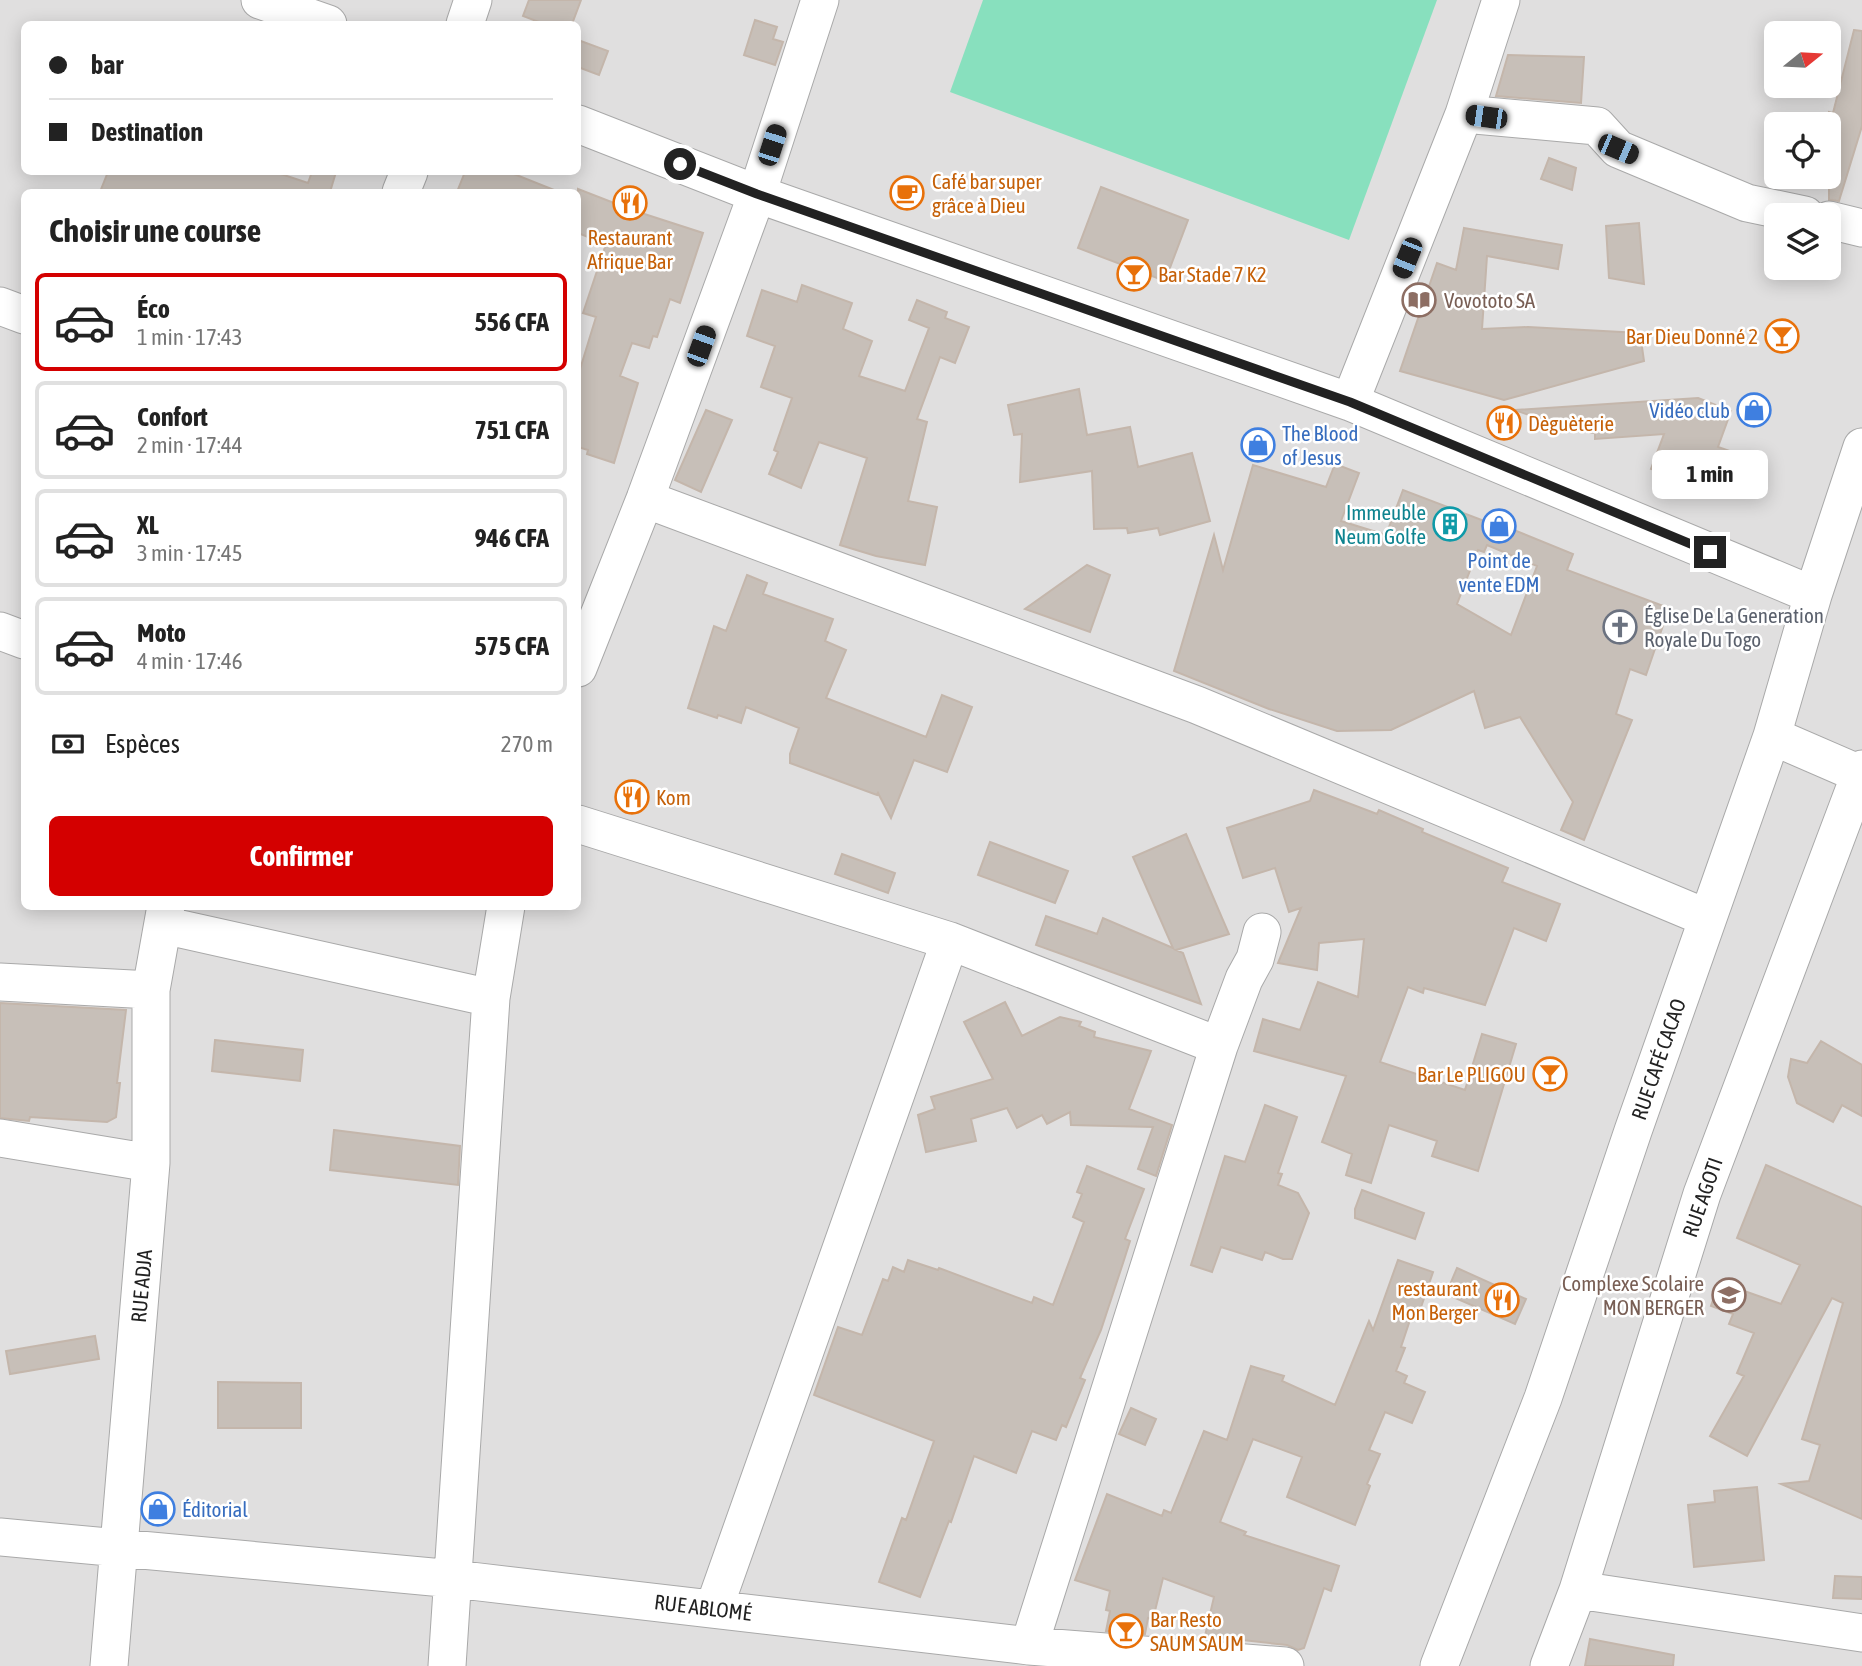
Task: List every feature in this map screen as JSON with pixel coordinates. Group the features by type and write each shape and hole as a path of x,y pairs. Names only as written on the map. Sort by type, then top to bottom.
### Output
{"street":[{"path":"260,0 320,21"},
{"path":"466,21 473,0"},
{"path":"581,660 645,499 757,194 820,0"},
{"path":"1350,402 1464,114 1501,0"},
{"path":"1464,114 1597,126 1618,149 1747,202 1764,206"},
{"path":"581,125 757,194 1350,402 1813,595"},
{"path":"1841,223 1862,228"},
{"path":"0,306 21,314"},
{"name":"RUE CAFÉ CACAO","path":"1439,1666 1544,1398 1633,1130 1772,736 1813,595 1862,447"},
{"path":"645,499 1197,705 1707,918"},
{"path":"0,631 21,639"},
{"path":"1772,736 1861,772"},
{"name":"RUE AGOTI","path":"1549,1666 1578,1590 1702,1194 1861,772"},
{"path":"581,825 950,941 1219,1046"},
{"path":"447,1666 491,998 505,910"},
{"path":"164,916 491,998"},
{"name":"RUE ADJA","path":"108,1666 151,1163 151,990 164,916"},
{"path":"1029,1646 1219,1046 1244,979 1255,959 1262,932"},
{"path":"714,1608 950,941"},
{"path":"0,982 151,990"},
{"path":"0,1138 151,1163"},
{"name":"RUE ABLOMÉ","path":"0,1537 454,1579 1029,1646 1285,1666"},
{"path":"1578,1590 1862,1633"}],"shaded area":[{"path":"0,0 1862,0 1862,1666 0,1666"}],"green space":[{"path":"983,0 1437,0 1349,240 950,92"}],"building":[{"path":"529,0 581,0 573,21 536,21 523,16"},
{"path":"755,20 777,27 773,39 783,42 775,65 744,55"},
{"path":"1854,30 1862,31 1862,126 1839,201 1829,200 1829,189 1841,189 1841,112 1833,112 1837,98 1841,98 1841,81"},
{"path":"581,41 608,51 599,75 581,68"},
{"path":"1508,55 1584,57 1581,103 1496,96"},
{"path":"1549,158 1576,168 1572,190 1541,179"},
{"path":"107,175 284,175 308,183 311,175 335,175 331,189 101,189"},
{"path":"464,175 516,175 552,189 458,189"},
{"path":"1101,187 1188,220 1165,281 1078,248"},
{"path":"581,190 703,233 680,303 670,299 657,337 653,336 649,348 632,343 620,376 638,383 614,463 587,454 588,450 581,448 581,366 596,317 583,313 606,244 581,234"},
{"path":"1639,223 1644,284 1609,278 1606,226"},
{"path":"1464,228 1562,245 1558,269 1487,256 1482,329 1528,327 1640,333 1644,361 1504,400 1400,371 1437,263 1456,270"},
{"path":"802,285 852,303 843,329 872,341 859,376 905,391 929,328 909,320 917,300 947,312 945,318 969,327 955,363 940,357 917,419 927,422 908,501 937,507 925,565 876,556 840,545 867,458 819,442 801,488 769,474 778,452 774,450 792,398 761,387 775,346 747,336 762,290 797,302"},
{"path":"1079,389 1087,435 1130,427 1138,467 1192,453 1210,521 1160,535 1158,528 1128,533 1127,528 1094,529 1092,471 1020,482 1022,434 1014,435 1008,405"},
{"path":"1698,398 1731,411 1718,447 1730,451 1715,492 1651,469 1664,434 1595,439 1595,433 1570,430 1515,410"},
{"path":"706,410 732,420 701,492 675,480"},
{"path":"1335,464 1359,473 1341,521 1386,535 1403,490 1573,554 1567,570 1669,608 1646,675 1630,669 1616,714 1632,720 1584,840 1561,830 1573,802 1520,717 1485,728 1474,691 1391,730 1337,731 1269,709 1174,671 1214,535 1223,570 1253,465 1326,487","holes":["1487,545 1537,566 1511,635 1457,604 1478,550 1484,552"]},
{"path":"1087,565 1110,575 1090,632 1025,609"},
{"path":"747,575 767,583 763,594 833,619 825,641 846,650 826,698 926,737 942,695 972,707 947,772 914,760 891,818 878,793 877,795 790,763 790,754 799,728 746,707 741,723 688,708 714,626 726,631"},
{"path":"1314,790 1377,814 1379,810 1423,829 1422,832 1508,868 1502,882 1560,904 1546,941 1514,928 1485,1005 1424,988 1423,993 1408,987 1380,1062 1465,1090 1482,1034 1516,1044 1478,1171 1432,1156 1437,1141 1389,1125 1371,1183 1346,1175 1352,1154 1322,1142 1346,1076 1254,1051 1263,1019 1300,1030 1318,982 1358,997 1364,939 1319,943 1317,970 1278,963 1301,908 1289,912 1275,868 1243,878 1227,828 1310,801"},
{"path":"1186,834 1229,934 1176,950 1183,953 1201,1004 1036,945 1046,916 1097,934 1103,918 1173,948 1133,857"},
{"path":"990,842 1068,871 1055,903 978,875"},
{"path":"842,854 895,873 888,893 835,874"},
{"path":"1005,1002 1022,1036 1060,1017 1081,1022 1079,1026 1095,1032 1094,1037 1151,1051 1129,1109 1172,1125 1156,1176 1138,1169 1153,1127 1071,1125 1070,1112 1047,1124 1042,1115 1017,1128 1007,1108 971,1119 976,1141 926,1152 918,1115 935,1109 931,1097 993,1079 964,1022"},
{"path":"0,1003 126,1010 117,1083 120,1083 116,1117 107,1122 30,1117 29,1121 0,1118"},
{"path":"215,1040 303,1050 300,1081 212,1071"},
{"path":"1821,1041 1862,1065 1862,1116 1842,1105 1833,1122 1797,1103 1788,1077 1791,1059 1807,1063"},
{"path":"1265,1105 1297,1117 1278,1173 1282,1174 1278,1185 1298,1193 1309,1213 1292,1259 1283,1259 1265,1252 1262,1260 1221,1247 1212,1272 1191,1265 1225,1156 1245,1162"},
{"path":"334,1130 460,1146 458,1185 330,1170"},
{"path":"1766,1165 1862,1207 1862,1519 1781,1484 1809,1481 1820,1445 1802,1439 1843,1303 1832,1298 1747,1456 1710,1436 1744,1376 1737,1373 1754,1333 1729,1324 1733,1314 1711,1306 1719,1282 1781,1304 1800,1265 1737,1238"},
{"path":"1087,1166 1144,1189 1125,1239 1130,1241 1101,1330 1080,1378 1085,1380 1066,1427 1062,1425 1056,1440 1032,1431 1016,1473 974,1456 951,1522 949,1521 920,1597 879,1582 902,1518 906,1520 934,1441 814,1395 838,1327 862,1335 883,1279 888,1281 893,1267 904,1272 908,1260 938,1270 939,1268 1032,1303 1034,1297 1053,1305 1084,1222 1073,1217 1082,1194 1077,1192"},
{"path":"1362,1190 1424,1213 1415,1239 1355,1218 1355,1209"},
{"path":"1398,1260 1433,1272 1420,1310 1414,1308 1401,1347 1405,1348 1396,1371 1407,1376 1404,1383 1425,1392 1412,1423 1385,1412 1369,1450 1380,1454 1367,1484 1370,1486 1355,1525 1287,1497 1302,1457 1253,1439 1220,1522 1246,1532 1244,1535 1339,1566 1331,1591 1324,1588 1304,1648 1298,1650 1287,1645 1205,1636 1214,1597 1163,1578 1153,1619 1148,1618 1145,1634 1106,1631 1110,1591 1075,1580 1107,1494 1162,1516 1164,1510 1171,1513 1204,1431 1227,1440 1251,1366 1284,1376 1282,1381 1335,1405 1369,1321 1373,1330"},
{"path":"1457,1268 1526,1299 1515,1324 1446,1294"},
{"path":"95,1336 99,1359 10,1374 6,1351"},
{"path":"218,1382 301,1383 301,1428 218,1428"},
{"path":"1131,1408 1156,1419 1145,1445 1119,1434"},
{"path":"1757,1487 1764,1560 1694,1567 1688,1505 1715,1502 1714,1491"},
{"path":"1835,1576 1862,1577 1862,1599 1833,1598"},
{"path":"1590,1639 1674,1655 1673,1666 1585,1666"}],"place":[{"name":"Café bar super grâce à Dieu","path":"907,193"},
{"name":"Restaurant Afrique Bar","path":"630,203"},
{"name":"Bar Stade 7 K2","path":"1134,274"},
{"name":"Vovototo SA","path":"1419,300"},
{"name":"Bar Dieu Donné 2","path":"1782,336"},
{"name":"Vidéo club","path":"1754,410"},
{"name":"Dèguèterie","path":"1504,423"},
{"name":"The Blood of Jesus","path":"1258,445"},
{"name":"Immeuble Neum Golfe","path":"1450,524"},
{"name":"Point de vente EDM","path":"1499,526"},
{"name":"Église De La Generation Royale Du Togo","path":"1620,627"},
{"name":"Kom","path":"632,797"},
{"name":"Bar Le PLIGOU","path":"1550,1074"},
{"name":"Complexe Scolaire MON BERGER","path":"1729,1295"},
{"name":"restaurant Mon Berger","path":"1502,1300"},
{"name":"Éditorial","path":"158,1509"},
{"name":"Bar Resto SAUM SAUM","path":"1126,1631"}],"route":[{"path":"680,164 757,194 1350,402 1710,552"}]}
